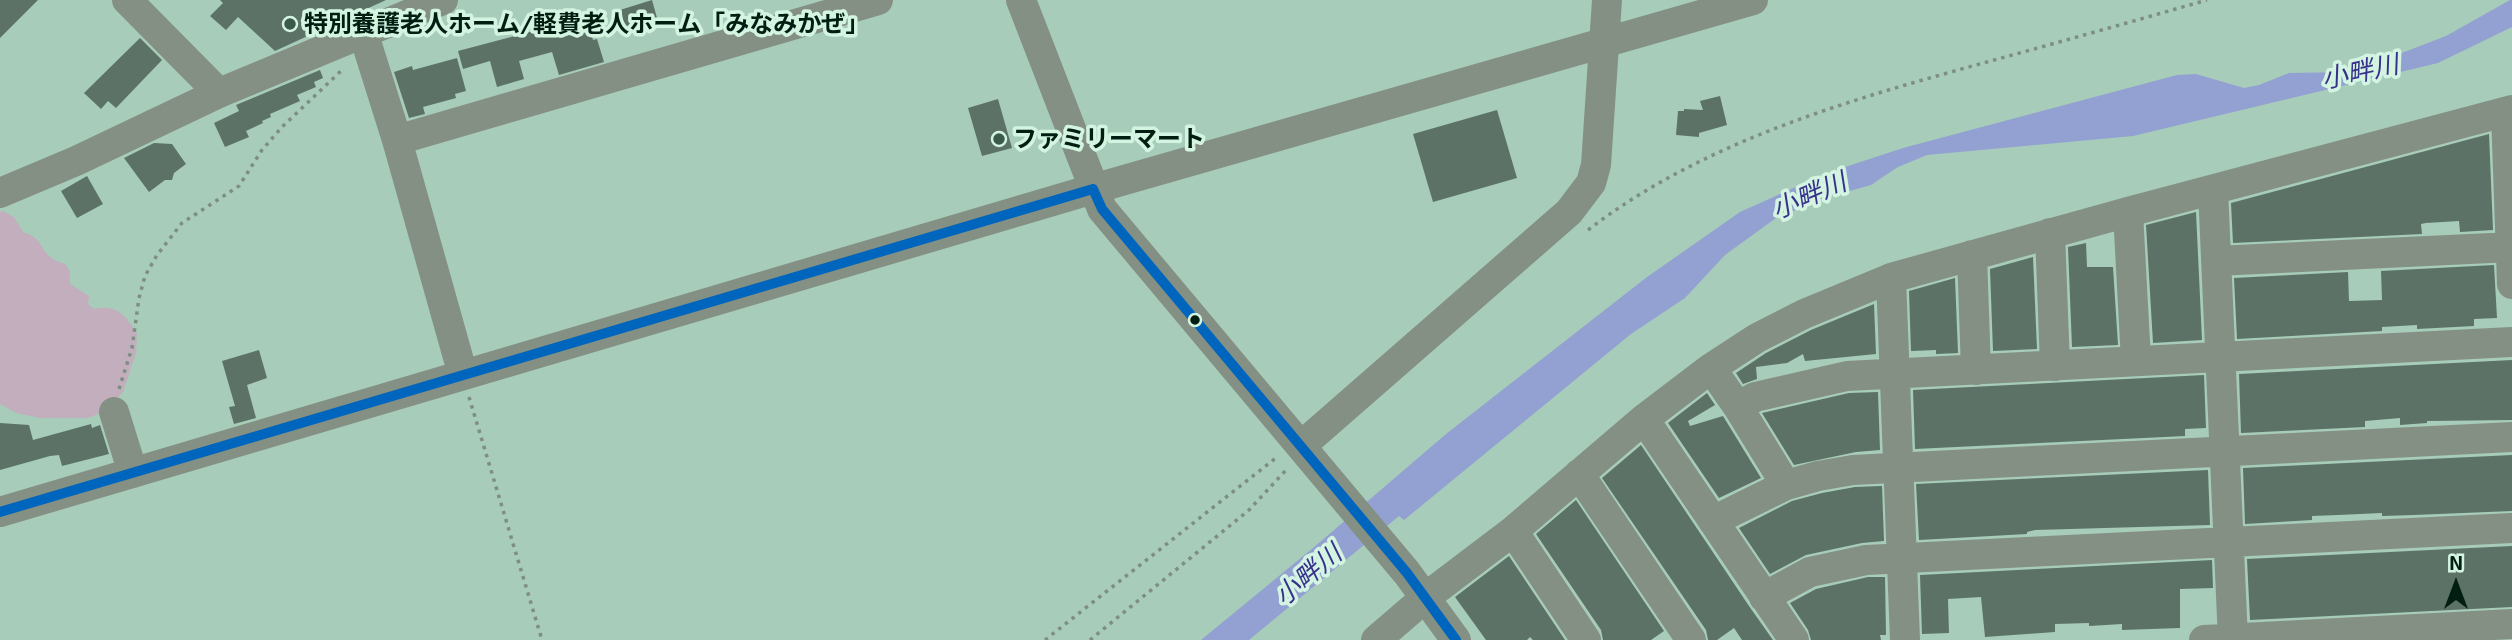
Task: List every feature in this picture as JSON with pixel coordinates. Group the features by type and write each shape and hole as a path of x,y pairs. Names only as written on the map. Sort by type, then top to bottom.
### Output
{"street":[{"path":"127,0 219,93"},
{"path":"0,193 219,93 365,38 443,0"},
{"path":"397,140 878,0"},
{"path":"1021,0 1102,209 1407,573 1456,640"},
{"path":"1303,448 1523,254 1575,205 1591,183 1596,165 1607,0"},
{"path":"0,512 1093,190 1753,0"},
{"path":"365,38 397,140 463,375"},
{"path":"1376,640 1426,597 1513,531 1644,419 1711,369 1757,338 1804,314 1891,278 2509,111 2512,284"},
{"path":"2213,190 2228,542 2224,640 2512,624"},
{"path":"2128,212 2136,361"},
{"path":"2050,233 2055,366"},
{"path":"2216,261 2511,247"},
{"path":"1972,255 1976,370"},
{"path":"1891,278 1905,640"},
{"path":"1738,407 1755,397 1847,376 2512,342"},
{"path":"1711,369 1786,485"},
{"path":"114,412 133,474"},
{"path":"1644,419 1794,640"},
{"path":"1713,520 1786,485 1853,470 2512,437"},
{"path":"1579,474 1691,640"},
{"path":"1764,597 1810,572 1866,560 2512,528"},
{"path":"1513,531 1586,640"}],"path":[{"path":"1588,230 1662,183 1781,126 1867,95 2207,0"},
{"path":"114,412 132,348 145,276 157,255 182,223 239,186 262,150 282,127 331,83 365,38"},
{"path":"463,375 542,640"},
{"path":"1045,640 1303,448"},
{"path":"1090,640 1249,510 1303,448"}],"shaded area":[{"path":"0,212 14,217 23,232 36,239 48,255 67,266 70,284 89,296 88,304 94,309 109,308 120,312 137,333 136,353 123,392 107,410 88,418 40,418 16,413 0,404"}],"water":[{"name":"小畔川","path":"2510,0 2512,27 2438,63 2133,136 1927,155 1898,167 1871,185 1825,198 1776,218 1725,255 1685,298 1631,334 1404,520 1399,516 1249,640 1201,640 1446,434 1647,277 1740,212 1827,173 1903,148 2177,75 2196,74 2244,88 2289,73 2352,72 2446,36"}],"building":[{"path":"0,0 38,0 0,38"},
{"name":"特別養護老人ホーム/軽費老人ホーム「みなみかぜ」","path":"220,0 386,0 275,51 238,17 226,30 210,16 223,3"},
{"path":"652,0 659,25 627,35 620,10"},
{"path":"586,15 593,40 597,39 604,62 559,75 552,52 519,61 524,79 497,87 490,61 463,69 458,51"},
{"path":"140,38 162,60 116,108 108,101 101,109 84,93"},
{"path":"457,58 466,91 455,94 456,98 423,107 425,114 409,118 394,72 412,66 413,70"},
{"path":"320,70 323,78 314,82 316,87 297,95 300,101 270,114 271,117 262,121 263,123 246,131 249,137 225,147 214,123 239,111 236,105"},
{"path":"1720,96 1727,125 1699,133 1699,137 1676,135 1678,111 1703,110 1700,101"},
{"path":"998,99 1012,148 982,156 968,108"},
{"path":"1497,110 1517,178 1433,202 1413,134"},
{"path":"2489,134 2493,230 2460,232 2459,221 2421,224 2422,234 2233,243 2231,203"},
{"path":"154,143 172,144 186,164 174,173 172,180 165,180 149,192 124,158"},
{"path":"87,176 103,204 77,218 61,191"},
{"path":"2196,212 2202,340 2153,343 2146,225"},
{"path":"2086,243 2087,267 2113,267 2118,345 2072,347 2068,247"},
{"path":"2033,257 2037,349 1993,351 1990,269"},
{"path":"2494,265 2497,318 2474,319 2474,326 2417,329 2417,325 2382,327 2382,331 2237,339 2234,278 2348,272 2349,301 2382,300 2381,271"},
{"path":"1955,278 1958,353 1911,351 1909,291"},
{"path":"1874,304 1876,354 1805,361 1803,354 1787,363 1756,367 1757,379 1743,384 1736,373 1766,353 1811,330"},
{"path":"259,350 267,378 247,385 256,418 234,424 229,407 235,406 222,361"},
{"path":"2512,360 2512,420 2427,421 2400,425 2400,418 2365,421 2365,427 2241,433 2239,374"},
{"path":"2204,375 2206,428 2185,429 2185,436 1915,449 1913,390"},
{"path":"1878,392 1880,450 1856,452 1794,465 1762,413 1849,393"},
{"path":"1707,393 1715,405 1688,421 1690,426 1723,416 1761,478 1719,498 1668,423"},
{"path":"0,423 29,425 33,440 91,424 92,428 100,425 109,454 62,466 59,455 50,456 0,470"},
{"path":"1641,445 1773,640 1742,640 1734,628 1717,640 1708,640 1706,630 1602,478"},
{"path":"2512,455 2512,511 2312,516 2312,520 2245,524 2243,468"},
{"path":"2208,470 2210,525 2035,530 2027,534 1919,540 1916,484"},
{"path":"1882,486 1884,541 1806,555 1770,574 1739,528 1792,501 1855,487"},
{"path":"1576,500 1664,631 1651,640 1603,640 1601,630 1536,534"},
{"path":"2512,546 2512,607 2250,620 2247,559"},
{"path":"1509,556 1565,640 1533,640 1530,637 1527,640 1486,640 1455,597"},
{"path":"2212,560 2213,588 2180,589 2180,628 2122,630 2122,624 2055,624 2055,632 1985,637 1981,597 1948,599 1949,633 1922,634 1920,575"},
{"path":"1868,577 1885,577 1886,635 1880,635 1881,640 1811,640 1808,630 1790,603 1816,589"}],"transit line":[{"path":"1093,189 1102,209 1407,573 1456,640"},
{"path":"0,512 1093,189"}],"place":[{"name":"特別養護老人ホーム/軽費老人ホーム「みなみかぜ」","path":"290,24"},
{"name":"ファミリーマート","path":"999,139"}]}
